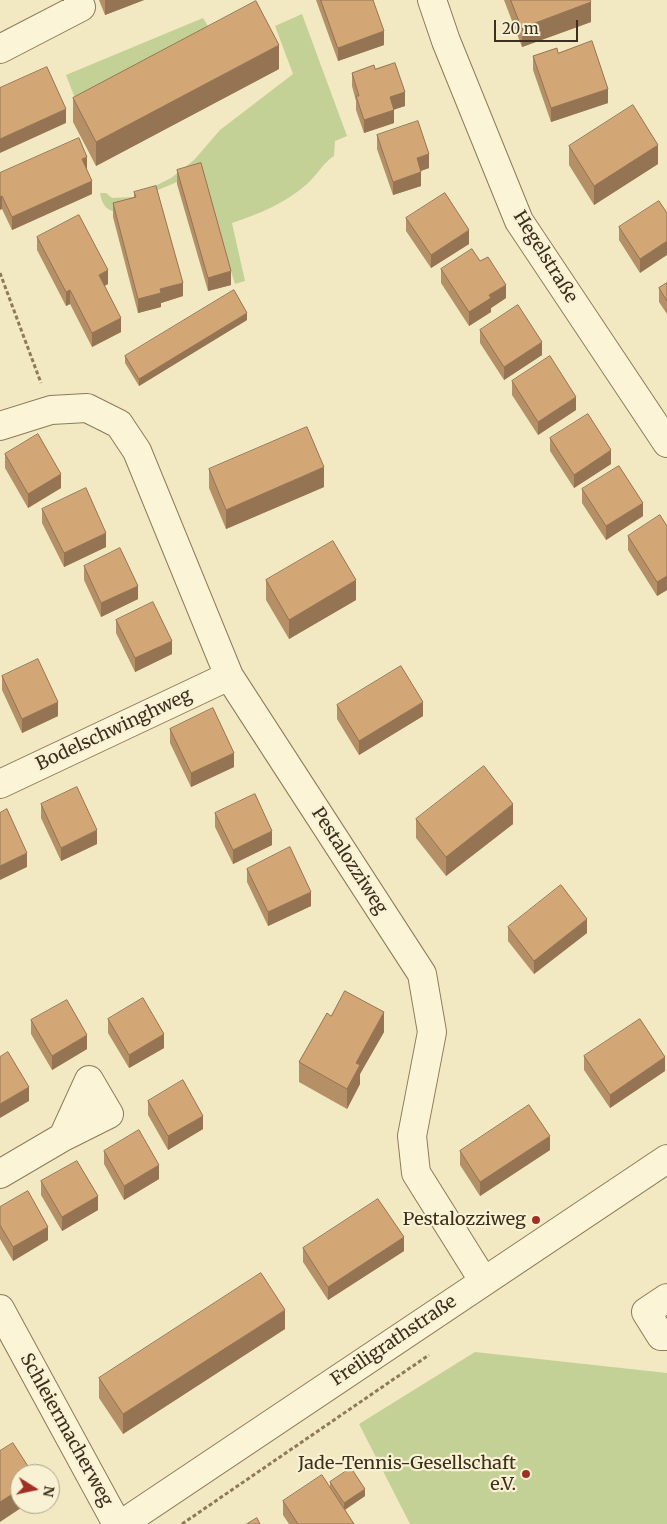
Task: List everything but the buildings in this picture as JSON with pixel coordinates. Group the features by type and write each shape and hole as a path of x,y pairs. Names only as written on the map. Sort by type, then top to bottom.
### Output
{"street":[{"path":"0,49 81,7 78,0"},
{"name":"Hegelstraße","path":"432,0 446,41 519,221 667,443"},
{"name":"Pestalozziweg","path":"0,426 50,410 87,408 119,424 137,451 229,676 422,974 432,1032 412,1136 416,1173 484,1280"},
{"name":"Bodelschwinghweg","path":"0,784 229,676"},
{"path":"0,1174 63,1137"},
{"name":"Freiligrathstraße","path":"122,1524 667,1159"},
{"path":"667,1298 646,1312 661,1336 667,1336"},
{"name":"Schleiermacherweg","path":"0,1309 117,1524"}],"path":[{"path":"0,273 50,410"},
{"path":"182,1524 437,1350"}],"green space":[{"path":"302,14 347,136 335,141 334,156 299,191 272,207 232,223 245,281 235,284 218,231 182,180 153,192 118,213 105,206 100,193 106,193 112,198 133,197 171,178 194,160 220,130 293,74 275,26"},
{"path":"203,18 216,39 80,111 66,75"},
{"name":"Jade-Tennis-Gesellschaft e.V.","path":"475,1352 667,1373 667,1524 410,1524 359,1424"}],"place":[{"name":"Pestalozziweg","path":"536,1220"},
{"name":"Jade-Tennis-Gesellschaft e.V.","path":"526,1474"}]}
